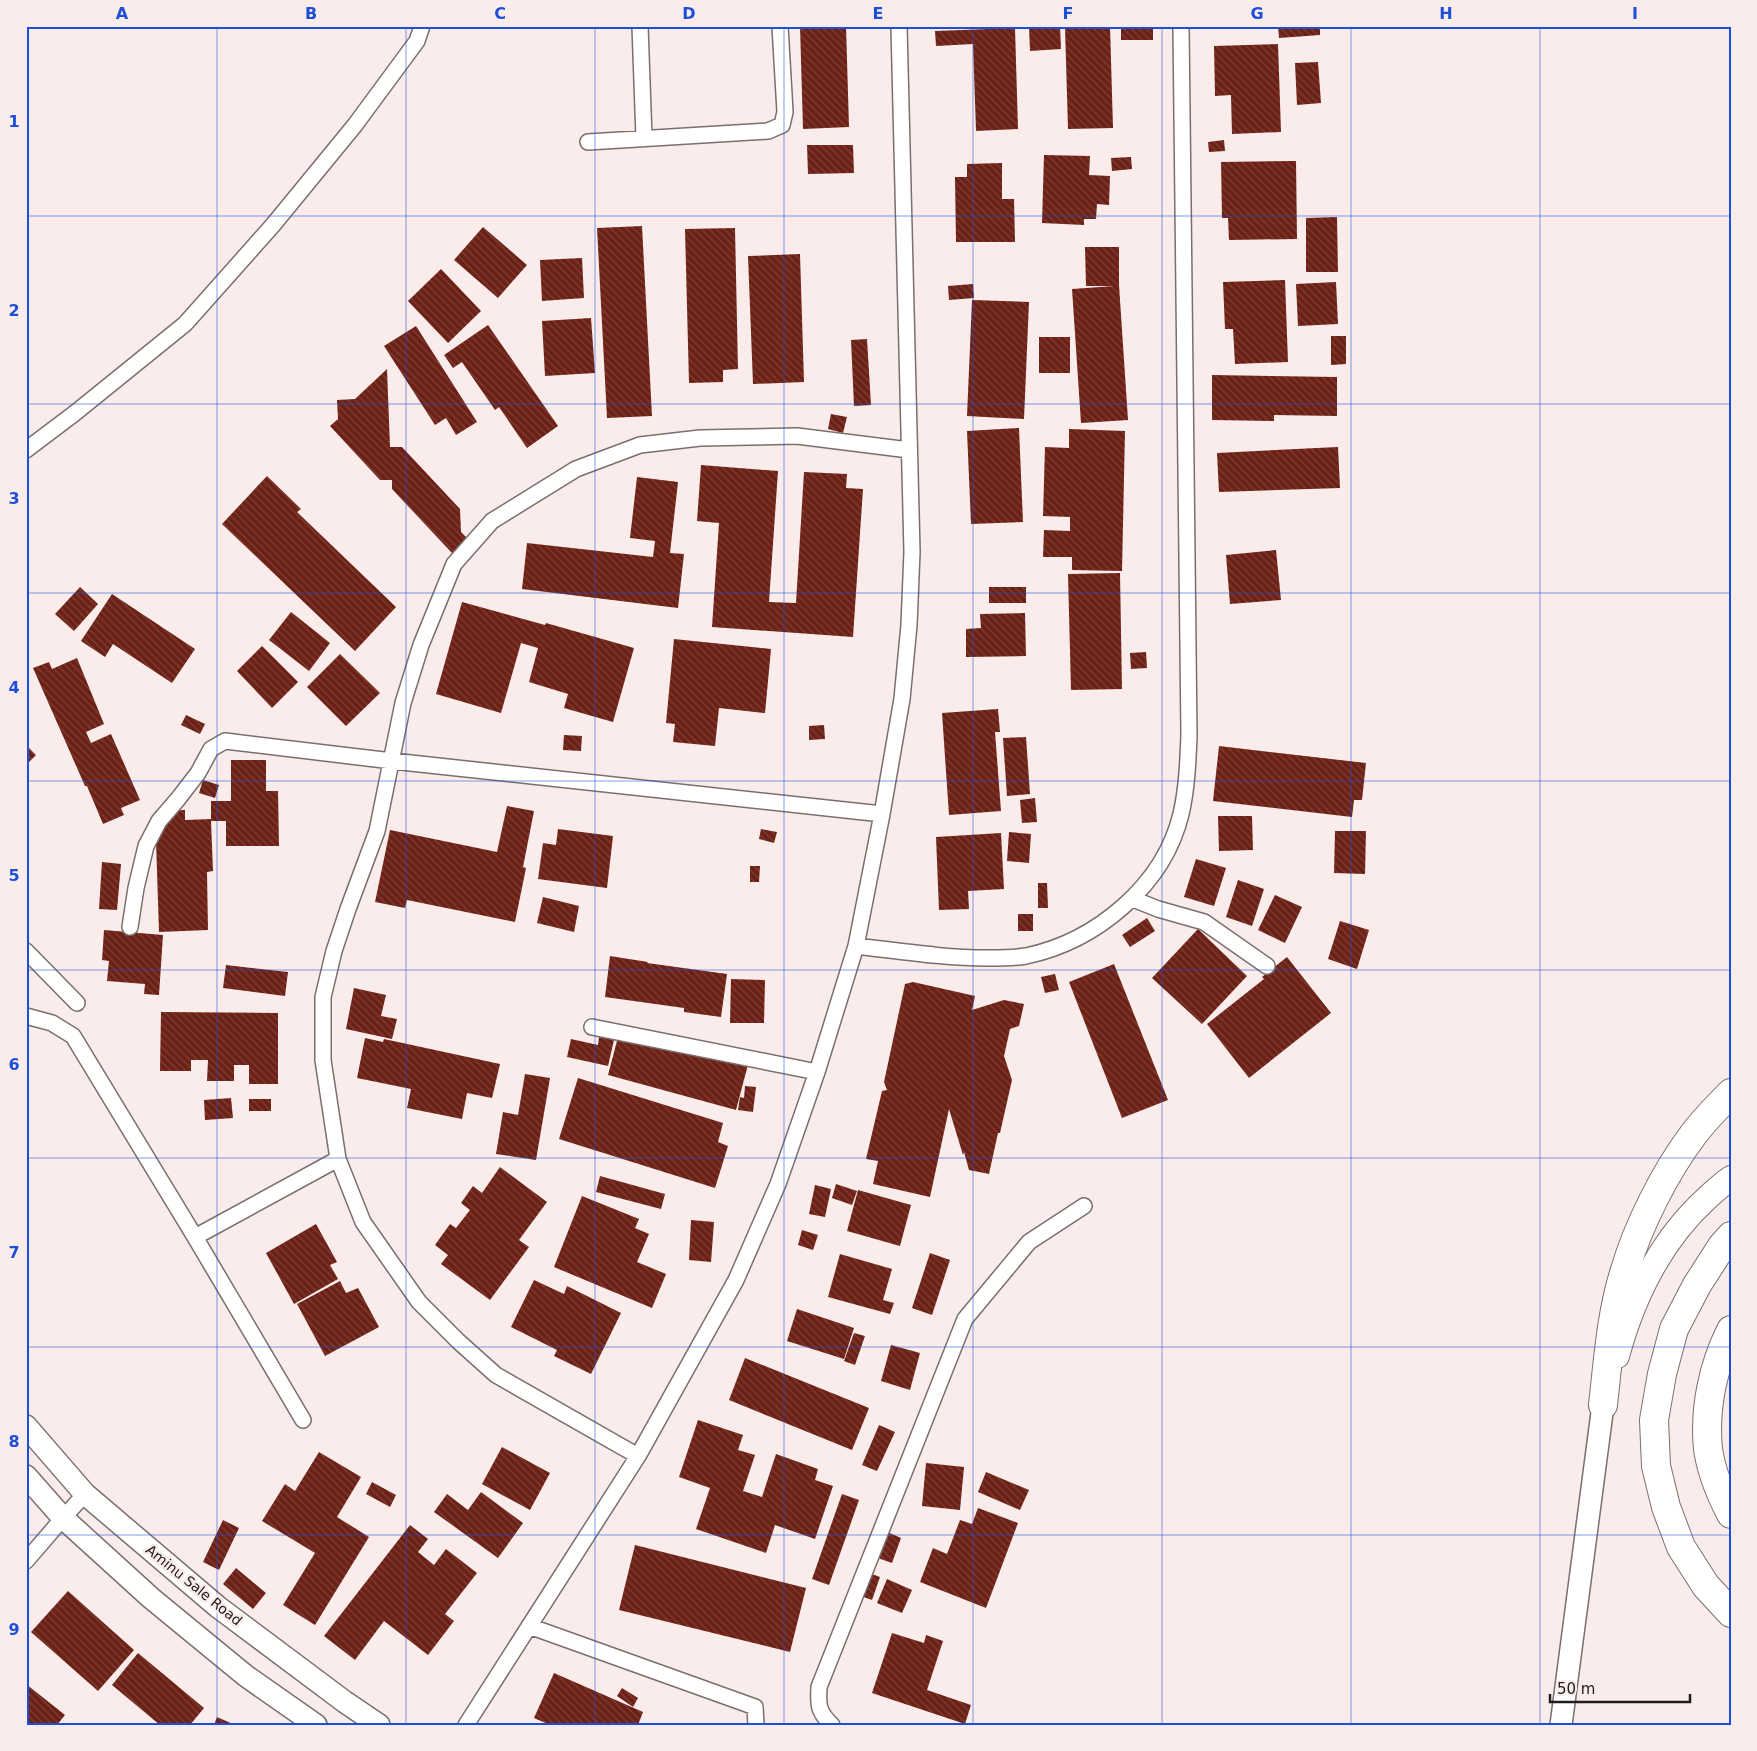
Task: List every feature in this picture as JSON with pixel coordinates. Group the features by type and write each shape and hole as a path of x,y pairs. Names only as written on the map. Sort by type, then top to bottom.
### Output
{"highway":[{"path":"1603,1405 1613,1324 1624,1271 1641,1226 1665,1178 1692,1135 1731,1093"},
{"path":"1731,1236 1722,1246 1697,1285 1674,1329 1662,1374 1654,1420 1656,1466 1666,1507 1681,1547 1706,1586 1731,1613"},
{"path":"1731,1330 1721,1350 1708,1398 1708,1449 1720,1494 1731,1514"}],"main road":[{"path":"1603,1405 1620,1344 1637,1297 1659,1256 1690,1214 1731,1178"}],"street":[{"path":"26,450 185,324 273,225 354,125 417,41 422,26"},
{"path":"640,26 644,138"},
{"path":"588,142 768,131 782,125 785,112 780,26"},
{"path":"466,1725 638,1456 736,1280 778,1184 817,1072 856,946 902,699 909,625 912,552 899,26"},
{"path":"856,946 963,958 1026,956 1056,947 1091,930 1133,899 1148,882 1168,849 1181,815 1187,781 1188,725 1181,26"},
{"path":"638,1456 496,1375 419,1302 363,1222 338,1159 323,1060 323,997 334,951 377,831 403,703 421,645 454,564 492,521 576,469 640,445 700,438 797,436 909,450"},
{"path":"130,927 136,888 146,846 159,821 198,773 211,749 225,742 882,814"},
{"path":"1133,899 1158,909 1204,922 1268,966"},
{"path":"26,951 77,1003"},
{"path":"26,1016 52,1023 73,1036 303,1420"},
{"path":"592,1027 817,1072"},
{"path":"195,1237 338,1159"},
{"path":"832,1725 823,1716 818,1704 819,1686 965,1319 1029,1242 1084,1206"},
{"path":"1561,1725 1603,1405"},
{"name":"Aminu Sale Road","path":"26,1426 86,1494 218,1607 345,1702 379,1725"},
{"path":"26,1476 63,1518 151,1598 246,1676 316,1725"},
{"path":"26,1561 86,1494"},
{"path":"529,1626 755,1707 756,1725"}],"building":[{"path":"800,26 846,26 849,127 803,129"},
{"path":"1060,26 1061,49 1030,51 1029,27"},
{"path":"1110,26 1113,128 1068,129 1065,27"},
{"path":"1121,26 1153,26 1153,40 1121,40"},
{"path":"1278,26 1320,26 1320,35 1279,38"},
{"path":"1015,28 1018,129 976,131 973,44 936,46 935,31"},
{"path":"1278,44 1281,132 1232,134 1231,95 1215,96 1214,46"},
{"path":"1318,62 1321,103 1297,105 1295,63"},
{"path":"1224,140 1225,151 1209,152 1208,142"},
{"path":"807,145 853,145 854,173 808,174"},
{"path":"1044,155 1090,156 1089,175 1110,176 1109,205 1097,204 1096,219 1084,219 1084,225 1042,223"},
{"path":"1131,157 1132,169 1112,171 1111,158"},
{"path":"1296,161 1297,239 1229,240 1228,218 1222,218 1221,162"},
{"path":"1002,163 1002,199 1014,199 1015,242 956,242 955,177 967,177 967,164"},
{"path":"1337,217 1338,272 1306,272 1306,218"},
{"path":"642,226 652,416 607,418 597,228"},
{"path":"483,227 527,265 498,298 454,260"},
{"path":"735,228 738,369 723,370 723,382 689,383 685,229"},
{"path":"1085,247 1119,247 1119,285 1128,420 1081,423 1072,289 1114,286 1086,286"},
{"path":"800,254 804,382 753,384 748,256"},
{"path":"582,258 584,298 542,301 540,260"},
{"path":"441,269 481,311 448,343 408,301"},
{"path":"1285,280 1288,362 1235,364 1233,329 1225,329 1223,282"},
{"path":"1336,282 1338,324 1298,326 1296,284"},
{"path":"973,284 974,298 949,300 948,286"},
{"path":"972,300 1029,302 1024,419 967,416"},
{"path":"591,318 595,373 545,376 542,321"},
{"path":"488,325 558,426 527,448 499,407 495,410 462,362 453,368 444,355"},
{"path":"416,326 477,422 456,435 446,418 435,425 384,346"},
{"path":"1331,336 1346,336 1346,364 1331,365"},
{"path":"1039,337 1070,337 1070,373 1039,373"},
{"path":"867,339 871,405 854,406 851,340"},
{"path":"387,369 390,447 402,447 460,509 461,532 468,539 452,553 392,489 392,480 380,480 330,426 338,419 337,400 355,399"},
{"path":"1212,375 1337,377 1337,416 1274,415 1274,421 1212,420"},
{"path":"831,414 847,417 843,433 828,429"},
{"path":"1019,428 1023,522 971,524 967,431"},
{"path":"1069,429 1125,431 1122,571 1072,570 1072,557 1043,557 1044,530 1070,531 1070,517 1043,516 1045,447 1069,448"},
{"path":"1338,447 1340,488 1219,492 1217,453"},
{"path":"701,465 778,471 769,602 796,603 804,472 847,474 846,488 863,489 853,637 712,627 719,523 697,521"},
{"path":"267,476 301,509 297,512 396,607 355,651 222,524"},
{"path":"637,477 678,482 670,553 684,554 678,608 522,589 527,543 653,557 655,541 630,538"},
{"path":"1276,550 1281,600 1230,604 1226,555"},
{"path":"1120,573 1122,689 1071,690 1068,574"},
{"path":"80,587 98,604 74,631 55,614"},
{"path":"989,587 1026,587 1026,603 989,603"},
{"path":"112,594 195,649 172,683 113,644 105,657 81,641"},
{"path":"462,602 634,648 613,722 564,708 568,694 529,682 538,648 521,643 501,713 436,694"},
{"path":"291,612 330,643 309,671 269,640"},
{"path":"1025,613 1026,656 966,657 966,629 981,628 980,614"},
{"path":"674,639 771,649 765,713 719,708 715,746 673,742 675,724 666,723"},
{"path":"262,646 298,682 272,708 237,671"},
{"path":"1146,652 1147,668 1131,669 1130,653"},
{"path":"340,654 380,693 346,726 307,687"},
{"path":"77,658 104,724 86,732 91,743 111,734 140,800 121,808 124,815 103,824 33,668 49,662 52,669"},
{"path":"998,709 1000,732 995,732 1001,811 949,815 942,713"},
{"path":"186,715 205,724 200,734 181,725"},
{"path":"824,725 825,739 809,740 809,726"},
{"path":"564,735 582,736 581,751 563,750"},
{"path":"1026,737 1030,794 1007,796 1003,738"},
{"path":"1219,746 1366,763 1362,800 1354,800 1352,817 1213,801"},
{"path":"29,748 36,755 26,765 26,751"},
{"path":"231,760 266,760 266,791 278,791 279,846 226,846 226,821 211,821 213,871 207,872 208,930 159,932 155,811 185,810 185,820 211,819 211,801 231,801"},
{"path":"203,780 219,785 215,798 199,793"},
{"path":"1035,798 1037,822 1022,823 1020,800"},
{"path":"507,806 534,811 523,867 526,868 515,922 407,900 405,908 375,902 390,830 497,852"},
{"path":"1218,816 1252,816 1253,850 1219,851"},
{"path":"558,829 613,836 607,888 538,879 543,843 556,845"},
{"path":"761,829 777,832 774,843 759,839"},
{"path":"1335,831 1366,831 1365,874 1334,873"},
{"path":"1009,832 1031,834 1029,863 1007,861"},
{"path":"1001,833 1004,889 968,891 969,909 939,910 936,837"},
{"path":"1196,859 1226,868 1214,906 1184,897"},
{"path":"102,862 121,864 117,910 99,909"},
{"path":"750,866 760,866 759,882 750,882"},
{"path":"1238,880 1264,889 1252,926 1226,917"},
{"path":"1038,883 1047,883 1048,908 1038,908"},
{"path":"1275,895 1302,907 1285,943 1258,930"},
{"path":"543,897 579,906 574,932 537,923"},
{"path":"1018,914 1033,914 1033,931 1018,931"},
{"path":"1147,918 1155,931 1130,947 1122,935"},
{"path":"1340,921 1369,930 1357,969 1328,959"},
{"path":"1198,929 1247,976 1202,1024 1152,978"},
{"path":"104,930 163,935 159,995 144,994 145,984 107,981 109,961 102,960"},
{"path":"610,956 727,974 721,1017 684,1012 684,1008 605,997"},
{"path":"1287,957 1331,1013 1249,1078 1207,1024 1264,979 1262,977"},
{"path":"1114,964 1168,1100 1122,1118 1069,982"},
{"path":"226,965 288,972 285,996 223,988"},
{"path":"1055,974 1059,990 1045,993 1041,977"},
{"path":"731,979 765,980 764,1023 730,1023"},
{"path":"913,982 975,996 972,1010 1004,1000 1024,1004 1019,1026 1010,1029 1004,1056 1012,1080 989,1174 969,1170 949,1109 930,1197 873,1184 878,1161 866,1159 882,1091 887,1090 884,1082 905,984"},
{"path":"354,988 386,995 381,1016 397,1019 392,1039 346,1029"},
{"path":"161,1012 278,1013 278,1084 249,1084 249,1065 234,1065 234,1081 207,1081 208,1060 191,1060 191,1071 160,1071"},
{"path":"599,1037 614,1040 608,1066 567,1057 571,1039 598,1045"},
{"path":"618,1037 659,1048 659,1045 749,1061 736,1110 608,1075"},
{"path":"365,1038 383,1042 384,1039 500,1064 492,1098 467,1093 462,1119 407,1108 411,1089 357,1078"},
{"path":"525,1074 550,1078 536,1160 496,1154 503,1112 518,1115"},
{"path":"578,1078 723,1123 718,1142 728,1146 715,1188 559,1139"},
{"path":"745,1086 756,1087 753,1112 738,1110 740,1097 744,1098"},
{"path":"231,1098 233,1118 205,1120 204,1100"},
{"path":"249,1099 271,1099 271,1111 249,1111"},
{"path":"500,1167 547,1202 519,1240 529,1247 490,1300 441,1264 448,1255 435,1245 450,1224 456,1228 470,1210 461,1203 473,1186 482,1193"},
{"path":"600,1176 665,1194 661,1209 596,1192"},
{"path":"836,1184 857,1191 852,1205 832,1198"},
{"path":"815,1185 831,1189 825,1217 809,1214"},
{"path":"858,1190 911,1205 900,1246 847,1231"},
{"path":"582,1196 639,1219 635,1228 649,1234 637,1262 666,1274 652,1308 554,1267"},
{"path":"691,1220 714,1222 711,1262 689,1260"},
{"path":"316,1224 337,1262 330,1265 338,1279 294,1304 266,1253"},
{"path":"802,1230 818,1235 813,1250 798,1245"},
{"path":"930,1253 950,1260 932,1315 912,1308"},
{"path":"840,1254 892,1269 883,1300 894,1303 890,1314 828,1297"},
{"path":"534,1280 564,1294 567,1286 621,1313 591,1374 554,1356 557,1350 511,1327"},
{"path":"340,1281 346,1293 358,1288 379,1327 325,1356 297,1304"},
{"path":"797,1309 854,1328 844,1359 787,1341"},
{"path":"854,1333 865,1336 855,1365 844,1361"},
{"path":"891,1345 920,1353 910,1390 881,1381"},
{"path":"745,1358 869,1408 852,1450 729,1400"},
{"path":"698,1420 743,1435 738,1450 755,1455 743,1491 762,1497 776,1454 818,1469 815,1480 833,1486 815,1539 775,1525 766,1553 696,1529 710,1488 679,1477"},
{"path":"879,1425 895,1432 877,1471 862,1465"},
{"path":"502,1447 550,1473 530,1510 482,1484"},
{"path":"319,1452 361,1477 337,1517 369,1537 315,1625 283,1605 315,1553 262,1521 285,1484 295,1491"},
{"path":"926,1463 964,1467 960,1510 922,1506"},
{"path":"986,1472 1029,1490 1020,1510 978,1492"},
{"path":"372,1482 396,1495 390,1507 366,1494"},
{"path":"481,1492 523,1523 498,1558 434,1512 447,1494 468,1510"},
{"path":"842,1494 859,1500 829,1585 812,1579"},
{"path":"978,1508 1018,1523 986,1608 920,1582 933,1548 947,1554 960,1520 972,1524"},
{"path":"223,1520 239,1528 219,1570 203,1562"},
{"path":"410,1525 428,1539 418,1552 434,1565 446,1549 477,1573 445,1614 454,1621 428,1655 384,1621 355,1660 324,1636"},
{"path":"885,1531 901,1538 892,1563 875,1557"},
{"path":"635,1545 806,1588 790,1652 619,1610"},
{"path":"236,1568 266,1593 253,1609 223,1584"},
{"path":"869,1573 880,1577 872,1600 861,1596"},
{"path":"887,1579 912,1590 902,1613 877,1603"},
{"path":"68,1591 134,1650 98,1691 31,1632"},
{"path":"892,1633 924,1643 926,1635 943,1641 927,1690 971,1705 965,1724 872,1693"},
{"path":"138,1653 204,1708 190,1725 160,1725 112,1685"},
{"path":"554,1673 643,1712 638,1725 550,1725 534,1718"},
{"path":"26,1684 65,1715 57,1725 26,1725"},
{"path":"622,1688 638,1698 633,1707 617,1696"},
{"path":"217,1717 235,1725 214,1725"}]}
